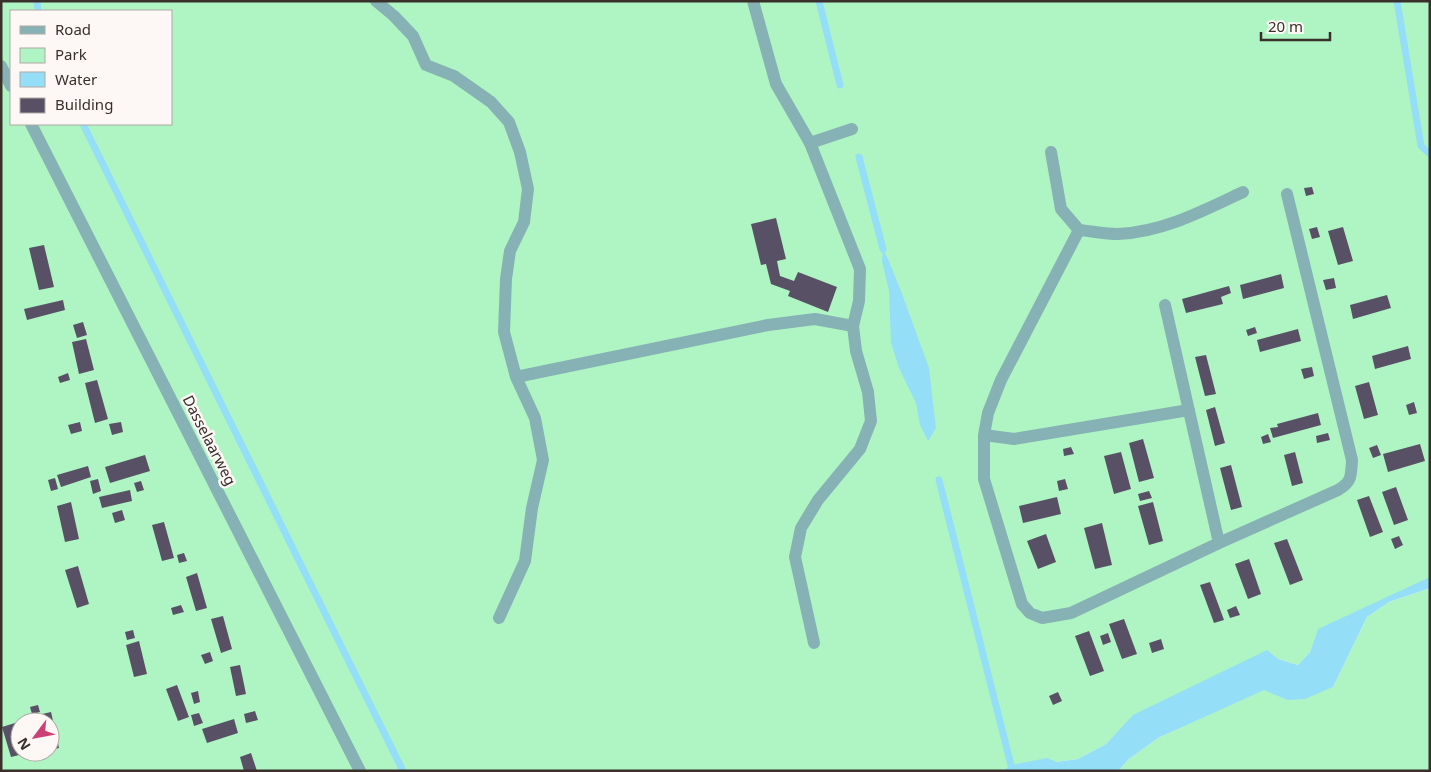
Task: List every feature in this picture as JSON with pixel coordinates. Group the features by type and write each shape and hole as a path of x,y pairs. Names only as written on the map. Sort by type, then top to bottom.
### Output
{"street":[{"path":"376,1 413,36 426,64 454,76 491,102 510,122 520,152 528,189 524,222 510,251 506,279 504,332 516,377 535,418 543,460 532,508 525,561 499,618"},
{"path":"753,1 776,84 810,143 860,270 859,301 853,326 856,351 868,392 870,420 860,449 818,500 801,528 795,556 814,643"},
{"path":"1,66 10,84"},
{"name":"Dasselaarweg","path":"32,125 360,771"},
{"path":"810,143 852,129"},
{"path":"1051,152 1061,209 1079,230 1117,234 1153,228 1192,217 1243,192"},
{"path":"1079,230 1001,380 988,413 984,436 984,479 1022,604 1030,612 1042,618 1070,613 1348,484 1352,475 1352,460 1287,194"},
{"path":"1164,305 1219,543"},
{"path":"516,377 768,325 814,319 853,326"},
{"path":"984,436 1014,439 1189,410"}],"green space":[{"path":"1,1 1430,1 1430,580 1317,633 1310,652 1298,665 1278,659 1128,721 1106,744 1078,759 1019,771 1,771"},
{"path":"1430,588 1430,771 1118,771 1129,759 1158,738 1264,689 1287,700 1333,687 1367,617 1389,602"}],"water":[{"path":"883,249 901,291 929,368 936,428 928,441 920,425 916,403 899,368 891,343 889,291 882,261"},
{"path":"1430,577 1430,588 1389,602 1367,617 1333,687 1305,699 1287,700 1264,690 1158,738 1129,759 1118,771 1003,771 1011,765 1047,758 1056,762 1078,759 1106,744 1133,715 1267,650 1278,659 1298,665 1310,652 1318,629"}],"building":[{"path":"1312,187 1314,194 1306,196 1304,188"},
{"path":"776,218 786,259 777,261 780,276 794,281 798,272 837,287 828,312 788,296 790,291 771,284 766,264 761,265 751,224"},
{"path":"1317,227 1320,237 1312,239 1309,229"},
{"path":"1343,227 1353,261 1338,265 1328,231"},
{"path":"44,245 54,287 39,290 29,248"},
{"path":"1281,274 1284,288 1243,299 1240,285"},
{"path":"1334,278 1336,288 1326,290 1323,280"},
{"path":"1229,286 1231,293 1221,297 1223,304 1186,313 1182,299"},
{"path":"1387,295 1391,308 1353,319 1350,305"},
{"path":"63,300 65,310 27,320 24,309"},
{"path":"83,322 87,335 77,338 73,325"},
{"path":"1255,327 1257,333 1248,336 1246,330"},
{"path":"1298,329 1301,341 1260,352 1257,340"},
{"path":"86,339 94,370 79,374 72,342"},
{"path":"1408,346 1411,359 1375,369 1372,356"},
{"path":"1206,355 1216,394 1205,396 1195,357"},
{"path":"1312,367 1314,376 1304,379 1301,369"},
{"path":"68,373 70,380 60,383 58,377"},
{"path":"97,380 108,419 95,423 85,383"},
{"path":"1369,382 1378,415 1364,419 1355,386"},
{"path":"1414,402 1417,413 1409,415 1406,405"},
{"path":"1215,407 1225,443 1215,446 1206,410"},
{"path":"1318,413 1321,425 1273,438 1270,428 1278,427 1277,424"},
{"path":"80,422 82,431 71,434 68,425"},
{"path":"121,422 123,432 112,435 109,424"},
{"path":"1328,433 1330,440 1317,443 1316,436"},
{"path":"1268,434 1271,442 1263,444 1261,437"},
{"path":"1143,439 1154,478 1139,482 1129,443"},
{"path":"1420,444 1425,461 1388,472 1383,454"},
{"path":"1377,445 1381,455 1373,458 1369,448"},
{"path":"1071,447 1074,454 1064,456 1063,449"},
{"path":"1121,452 1131,489 1114,494 1104,456"},
{"path":"1295,452 1303,483 1292,486 1284,455"},
{"path":"145,455 150,471 110,483 105,467"},
{"path":"1231,465 1242,507 1231,510 1220,468"},
{"path":"88,466 91,477 61,487 57,475"},
{"path":"55,478 58,489 51,491 48,480"},
{"path":"98,479 101,491 93,494 90,481"},
{"path":"1065,479 1068,489 1059,491 1057,481"},
{"path":"141,481 144,490 137,492 134,483"},
{"path":"1396,487 1408,520 1394,525 1382,492"},
{"path":"130,490 132,501 102,508 99,497"},
{"path":"1149,491 1152,498 1140,501 1138,494"},
{"path":"1369,496 1383,532 1370,537 1357,500"},
{"path":"1057,497 1061,514 1023,523 1019,506"},
{"path":"71,502 79,539 65,542 57,506"},
{"path":"1153,502 1163,541 1149,545 1138,506"},
{"path":"122,510 125,520 115,523 112,513"},
{"path":"164,522 174,558 162,561 152,525"},
{"path":"1102,523 1112,565 1095,569 1084,528"},
{"path":"1046,534 1056,562 1038,569 1027,541"},
{"path":"1399,536 1403,545 1395,549 1391,539"},
{"path":"1287,539 1303,580 1290,585 1274,543"},
{"path":"184,553 187,561 179,563 177,555"},
{"path":"1249,559 1261,594 1248,599 1235,564"},
{"path":"78,566 89,604 77,608 65,570"},
{"path":"197,573 207,608 196,611 186,577"},
{"path":"1210,582 1224,620 1214,623 1200,585"},
{"path":"181,605 184,612 173,615 171,608"},
{"path":"1236,606 1240,615 1230,618 1227,610"},
{"path":"223,616 232,649 221,653 211,619"},
{"path":"1124,619 1137,654 1122,659 1109,624"},
{"path":"133,630 135,638 127,640 125,632"},
{"path":"1089,631 1104,671 1090,676 1075,636"},
{"path":"1108,633 1111,642 1103,645 1100,636"},
{"path":"1161,639 1164,649 1152,653 1149,643"},
{"path":"139,641 147,674 134,677 126,645"},
{"path":"210,652 213,661 205,664 201,655"},
{"path":"240,665 246,694 236,696 230,667"},
{"path":"177,685 189,717 178,721 166,689"},
{"path":"198,691 200,702 194,704 191,693"},
{"path":"1058,692 1062,701 1053,705 1049,696"},
{"path":"38,705 40,712 31,712 30,707"},
{"path":"255,711 258,720 246,723 244,714"},
{"path":"199,713 203,723 194,726 191,715"},
{"path":"234,719 238,733 207,743 202,729"},
{"path":"10,725 10,754 2,727"},
{"path":"251,753 257,771 244,771 240,757"}],"waterway":[{"path":"37,1 38,10"},
{"path":"819,1 840,85"},
{"path":"1397,1 1421,146 1430,154"},
{"path":"83,125 403,771"},
{"path":"859,157 883,249"},
{"path":"939,480 1011,765"}]}
